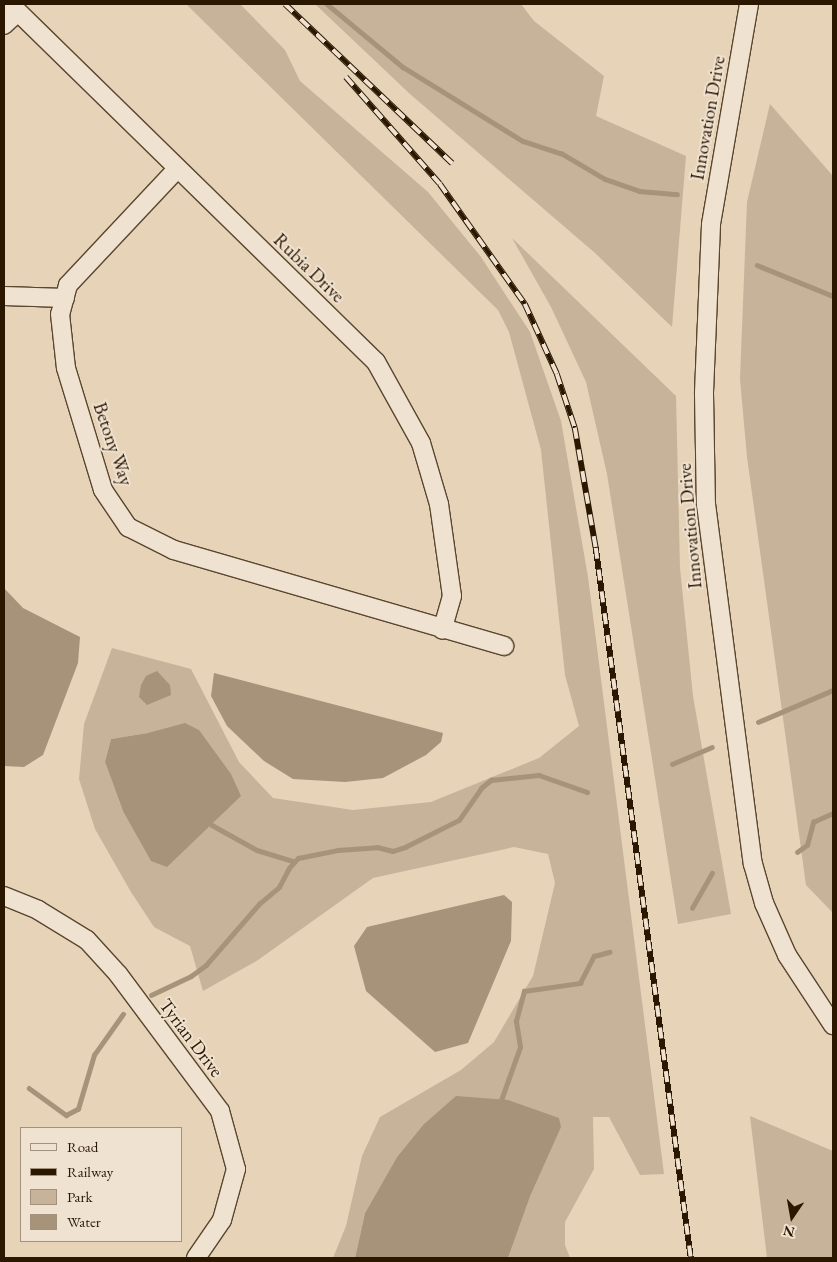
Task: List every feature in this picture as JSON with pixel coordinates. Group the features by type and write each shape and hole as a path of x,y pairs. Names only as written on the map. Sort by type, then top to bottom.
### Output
{"street":[{"name":"Innovation Drive","path":"749,4 711,225 704,394 706,504 753,864 764,903 787,955 833,1026"},
{"path":"4,25 14,8"},
{"name":"Rubia Drive","path":"14,8 376,362 421,443 439,504 452,596 442,630"},
{"name":"Betony Way","path":"177,169 68,285 60,314 66,368 103,490 128,527 174,550 442,630 504,646"},
{"path":"4,296 65,298"},
{"name":"Tyrian Drive","path":"4,896 38,910 87,940 118,974 220,1111 236,1168 222,1220 196,1258"}],"green space":[{"path":"186,4 240,4 285,50 300,81 428,192 481,257 530,332 561,421 588,577 664,1174 640,1175 609,1117 593,1117 594,1169 565,1222 565,1245 570,1258 508,1258 531,1194 423,1125 397,1157 365,1213 355,1258 333,1258 346,1226 362,1156 380,1117 461,1070 494,1042 533,976 555,883 548,854 514,847 373,878 258,960 203,991 190,946 154,927 131,892 95,829 79,779 84,724 112,648 191,669 239,762 273,798 353,810 431,802 539,758 579,726 565,675 541,450 509,332 498,310","holes":["148,733 123,811 105,762 111,739"]},
{"path":"315,4 521,4 534,21 604,76 596,116 686,156 672,327 595,253 410,94"},
{"path":"770,104 833,176 833,913 806,885 747,457 740,379 747,202"},
{"path":"512,238 676,396 680,568 693,696 731,914 678,924 607,474 586,382 551,307"},
{"path":"750,1116 833,1151 833,1258 767,1258"}],"water":[{"path":"4,588 23,608 80,637 78,663 43,755 24,767 4,766"},
{"path":"157,671 170,685 171,695 147,705 139,697 141,685 146,676"},
{"path":"214,673 443,733 441,742 426,755 383,778 345,782 293,779 264,761 227,726 211,696"},
{"path":"185,723 199,730 231,774 241,796 167,867 151,861 123,811 105,762 111,739 148,733"},
{"path":"504,895 512,902 511,941 468,1043 435,1052 366,991 354,946 367,927"},
{"path":"456,1096 508,1100 559,1118 561,1127 531,1194 508,1258 355,1258 365,1213 397,1157 423,1125"}],"waterway":[{"path":"327,4 403,67 523,141 561,153 605,179 639,191 677,194"},
{"path":"757,265 833,296"},
{"path":"758,722 833,690"},
{"path":"672,764 712,747"},
{"path":"151,995 191,976 206,965 259,904 279,887 289,868 298,858 338,850 377,847 393,851 405,847 459,820 481,788 491,780 539,775 587,792"},
{"path":"797,852 807,845 813,822 833,813"},
{"path":"212,825 257,850 294,861"},
{"path":"692,908 712,873"},
{"path":"500,1103 520,1047 516,1021 524,991 580,983 594,956 609,952"},
{"path":"29,1088 66,1115 78,1109 94,1055 123,1014"}],"railway":[{"path":"285,4 452,163"},
{"path":"346,77 440,184 525,304 557,374 575,428 596,548 691,1258"}]}
